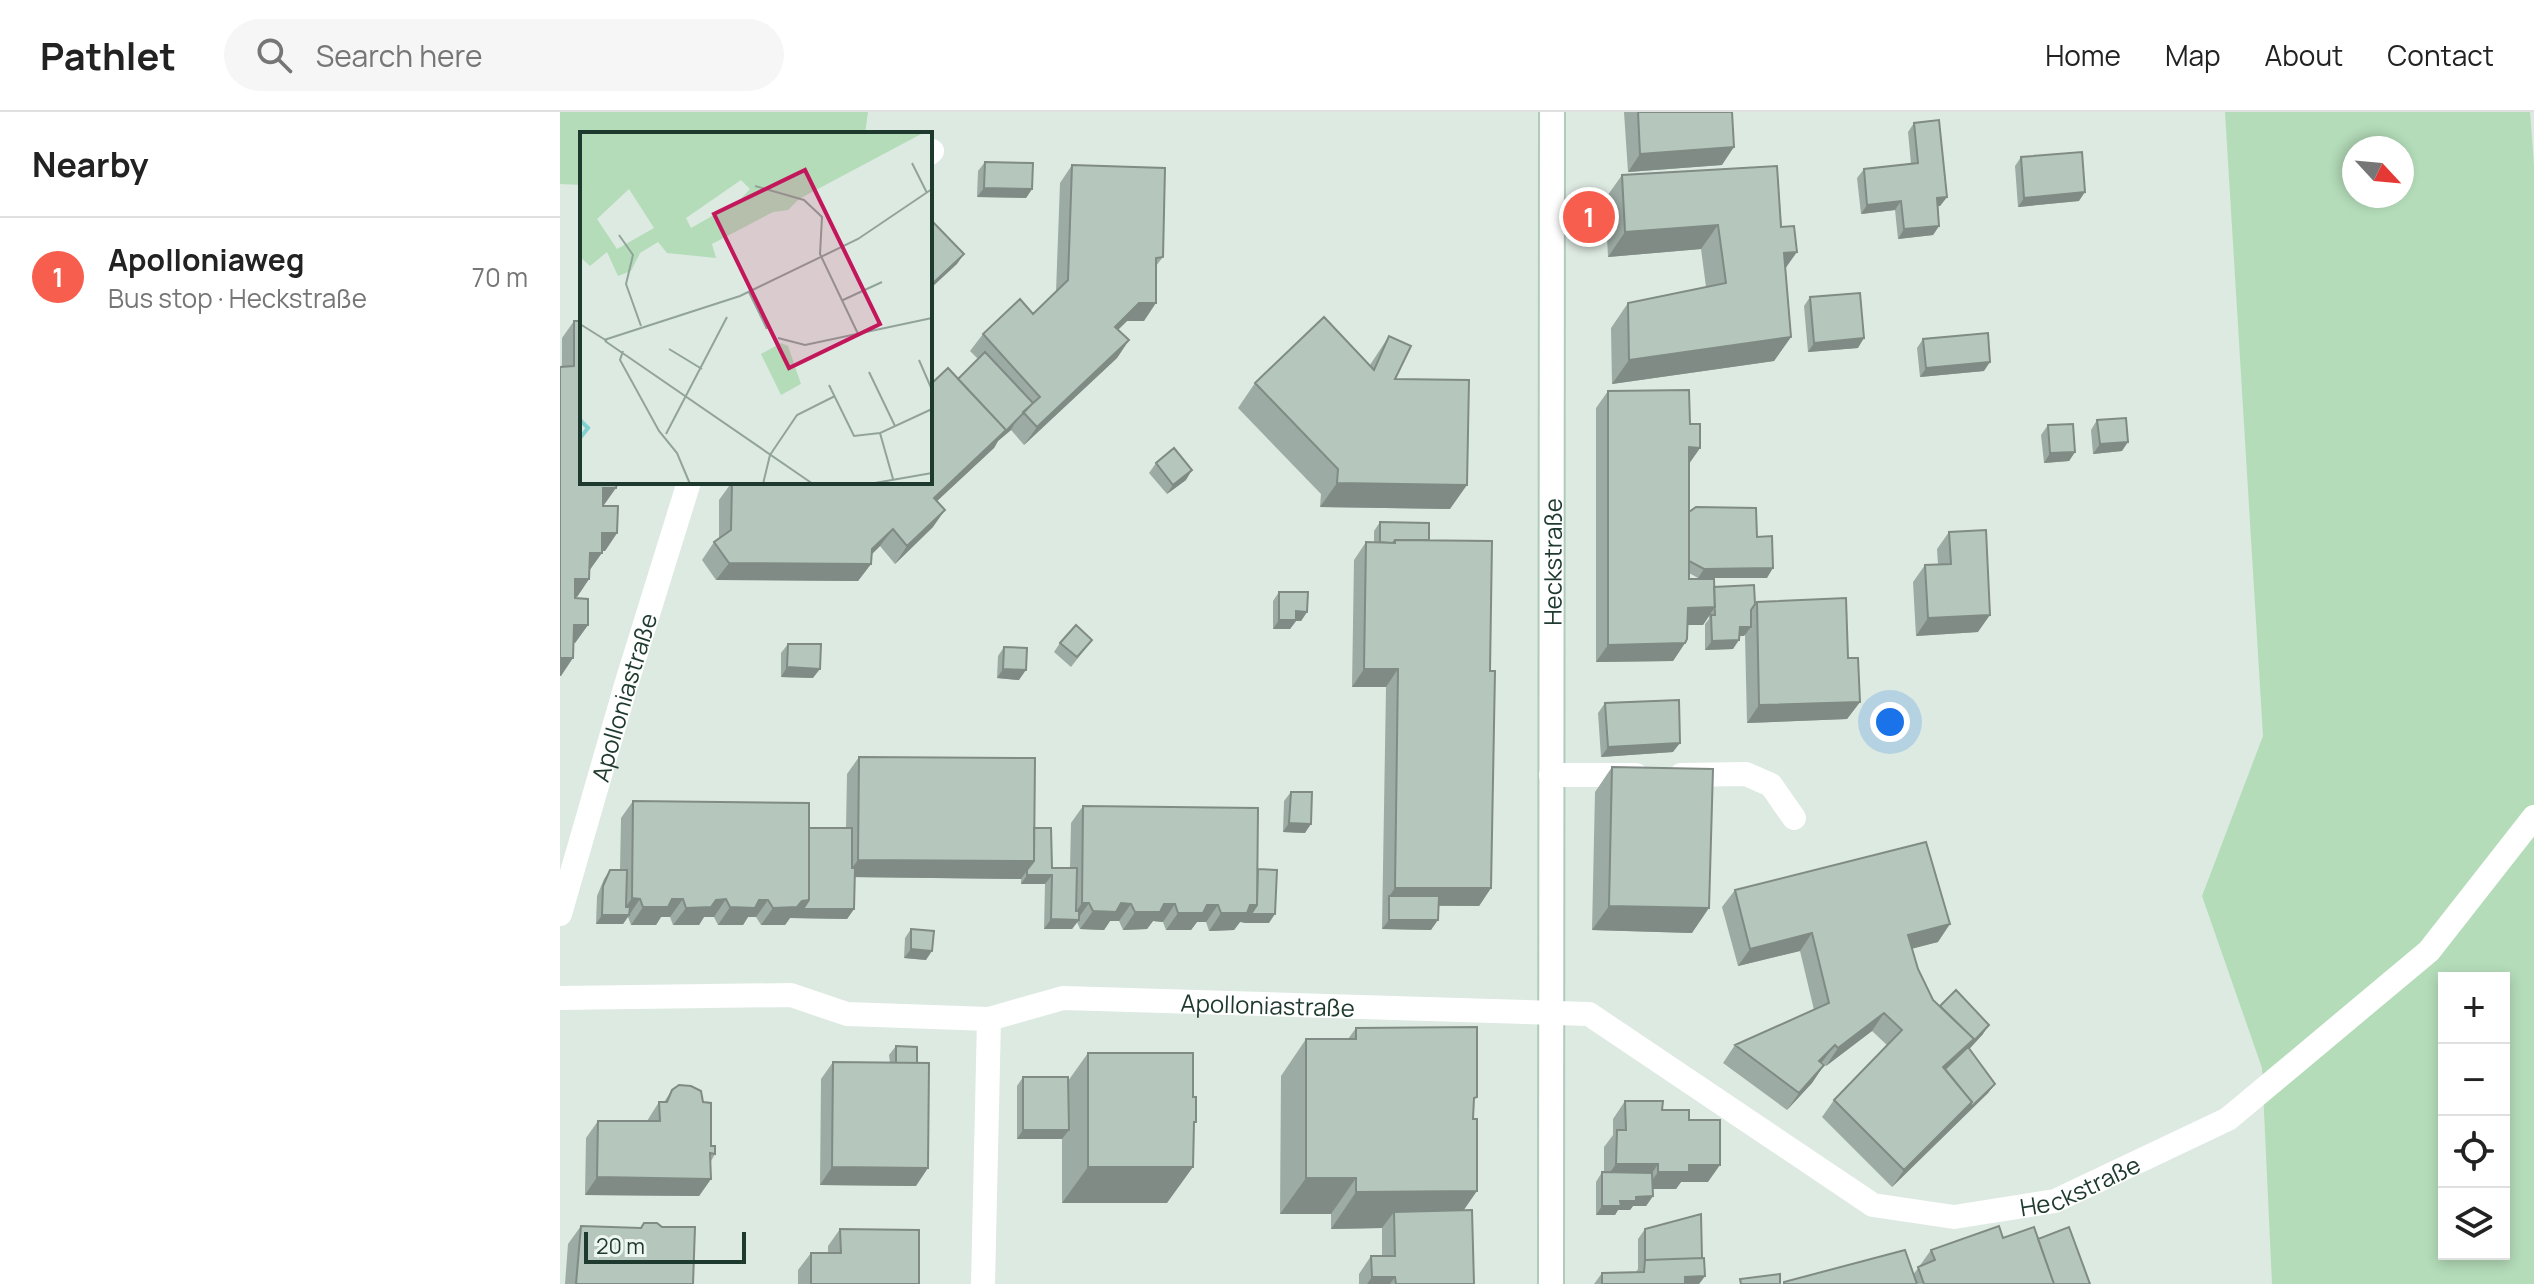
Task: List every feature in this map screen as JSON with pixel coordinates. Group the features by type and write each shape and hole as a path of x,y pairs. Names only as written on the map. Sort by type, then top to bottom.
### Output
{"street":[{"name":"Heckstraße","path":"1551,1284 1552,112"},
{"name":"Apolloniastraße","path":"560,914 688,484"},
{"path":"1551,775 1746,774 1771,785 1794,818"},
{"name":"Heckstraße","path":"1549,1011 1589,1014 1873,1205 1954,1217 2055,1201 2228,1119 2429,951 2534,817"},
{"name":"Apolloniastraße","path":"560,998 791,995 847,1014 989,1019 1063,998 1549,1011"},
{"path":"983,1284 989,1019"}],"green space":[{"path":"560,112 868,112 865,132 580,132 580,185 560,184"},
{"path":"2225,112 2530,112 2534,165 2534,1284 2272,1284 2262,1068 2202,896 2263,736"}],"building":[{"path":"1638,112 1732,112 1734,147 1640,154"},
{"path":"1939,120 1947,197 1937,198 1939,226 1904,229 1901,201 1867,205 1864,169 1918,163 1914,123"},
{"path":"2082,152 2085,192 2024,198 2021,157"},
{"path":"985,162 1033,163 1032,189 984,188"},
{"path":"1072,165 1165,168 1163,257 1156,258 1156,303 1139,303 1115,327 1129,340 1037,427 1023,412 1040,397 983,334 1020,299 1033,314 1068,280"},
{"path":"1777,166 1781,227 1794,226 1797,252 1784,253 1791,337 1629,360 1628,303 1726,283 1718,225 1625,232 1622,175"},
{"path":"932,221 964,254 932,284"},
{"path":"1860,293 1864,338 1814,343 1810,297"},
{"path":"1324,317 1374,370 1389,336 1411,346 1395,379 1469,380 1467,485 1337,483 1338,469 1255,383"},
{"path":"574,321 580,321 580,484 617,484 616,488 603,488 603,506 618,506 617,533 602,533 602,553 590,553 589,579 575,579 575,598 588,599 588,625 574,625 573,658 560,658 560,367 574,366"},
{"path":"1988,333 1990,362 1926,368 1923,339"},
{"path":"985,352 1033,403 1005,432 958,379"},
{"path":"948,368 1006,430 934,498 945,510 907,546 893,529 872,549 871,564 729,563 714,542 731,530 732,484 932,484 932,383"},
{"path":"1689,390 1690,424 1700,424 1700,448 1689,447 1689,579 1714,579 1715,607 1688,608 1685,643 1608,645 1608,391"},
{"path":"2126,418 2128,442 2100,444 2097,420"},
{"path":"2073,424 2075,452 2050,453 2048,425"},
{"path":"1174,448 1192,470 1173,485 1156,463"},
{"path":"1696,507 1756,508 1757,537 1772,536 1773,568 1704,569 1689,561 1689,512"},
{"path":"1380,522 1429,523 1429,540 1380,542"},
{"path":"1986,530 1990,615 1928,618 1925,565 1951,564 1949,532"},
{"path":"1395,540 1492,541 1490,671 1495,671 1491,888 1395,888 1398,669 1364,669 1366,542 1395,543"},
{"path":"1754,585 1751,627 1740,627 1739,640 1712,641 1714,587"},
{"path":"1279,592 1308,592 1307,612 1296,611 1296,620 1279,620"},
{"path":"1846,598 1848,658 1858,658 1860,702 1759,705 1757,602"},
{"path":"1076,625 1092,640 1077,657 1060,643"},
{"path":"788,644 821,644 820,669 787,667"},
{"path":"1004,647 1027,648 1026,670 1003,669"},
{"path":"1679,700 1680,743 1608,747 1605,703"},
{"path":"859,757 1035,758 1034,861 858,860"},
{"path":"1612,767 1713,769 1709,908 1609,906"},
{"path":"1291,792 1312,792 1311,824 1289,823"},
{"path":"633,801 809,803 809,900 802,901 797,907 773,908 768,900 759,900 755,908 730,907 726,899 716,900 711,907 686,908 683,899 672,899 668,907 643,907 640,899 632,898"},
{"path":"1083,806 1258,808 1257,905 1250,905 1247,913 1221,913 1218,905 1207,905 1203,913 1178,913 1175,904 1164,904 1160,912 1135,912 1131,904 1121,903 1116,912 1093,911 1089,903 1082,903"},
{"path":"809,828 852,828 854,909 803,909 809,900"},
{"path":"1034,828 1051,828 1052,868 1077,868 1076,911 1079,911 1079,920 1051,919 1052,875 1027,875 1034,861"},
{"path":"1926,842 1950,924 1908,935 1918,969 1933,1000 1974,1039 1943,1067 1972,1102 1904,1170 1834,1100 1902,1030 1884,1013 1838,1048 1835,1045 1819,1061 1824,1065 1799,1093 1735,1045 1829,1003 1812,933 1750,949 1735,890"},
{"path":"1258,869 1277,870 1275,914 1251,914 1257,905"},
{"path":"610,870 627,870 626,907 630,907 629,915 602,915 603,886"},
{"path":"1389,896 1439,896 1438,920 1389,920"},
{"path":"911,929 934,931 932,951 911,949"},
{"path":"1956,990 1989,1025 1968,1047 1974,1039 1940,1006"},
{"path":"1477,1027 1477,1097 1474,1098 1473,1119 1477,1119 1477,1191 1356,1192 1356,1178 1306,1178 1306,1039 1356,1039 1356,1028"},
{"path":"896,1046 917,1047 917,1063 896,1063"},
{"path":"1968,1047 1995,1084 1967,1111 1972,1102 1945,1069"},
{"path":"1088,1053 1193,1053 1196,1122 1193,1167 1088,1167"},
{"path":"833,1062 929,1063 928,1168 832,1167"},
{"path":"1023,1077 1068,1077 1069,1130 1023,1130"},
{"path":"679,1085 701,1091 703,1102 711,1103 711,1146 715,1146 715,1154 710,1153 711,1179 597,1177 598,1121 660,1121 659,1102 667,1102 672,1090"},
{"path":"1625,1101 1663,1101 1662,1110 1689,1110 1689,1120 1720,1120 1720,1165 1689,1165 1689,1172 1658,1172 1658,1164 1616,1164 1617,1130 1626,1130"},
{"path":"1602,1172 1652,1173 1653,1196 1620,1201 1621,1206 1602,1206"},
{"path":"1472,1210 1474,1284 1396,1284 1395,1277 1372,1277 1371,1256 1395,1256 1394,1212"},
{"path":"1701,1214 1702,1258 1645,1260 1645,1229"},
{"path":"644,1223 657,1223 662,1227 695,1227 693,1284 576,1284 581,1226 641,1228"},
{"path":"1999,1226 2003,1238 2034,1227 2054,1284 1924,1284 1918,1267 1935,1260 1931,1250"},
{"path":"2069,1227 2090,1284 2054,1284 2038,1239"},
{"path":"840,1229 919,1230 919,1284 811,1284 811,1253 841,1253"},
{"path":"1905,1250 1917,1284 1784,1284 1784,1282"},
{"path":"1704,1258 1705,1276 1685,1277 1685,1284 1602,1284 1602,1273 1644,1272 1645,1260"},
{"path":"1780,1274 1780,1284 1741,1284 1740,1279"}],"place":[{"name":"Apolloniaweg","path":"1589,217"}]}
